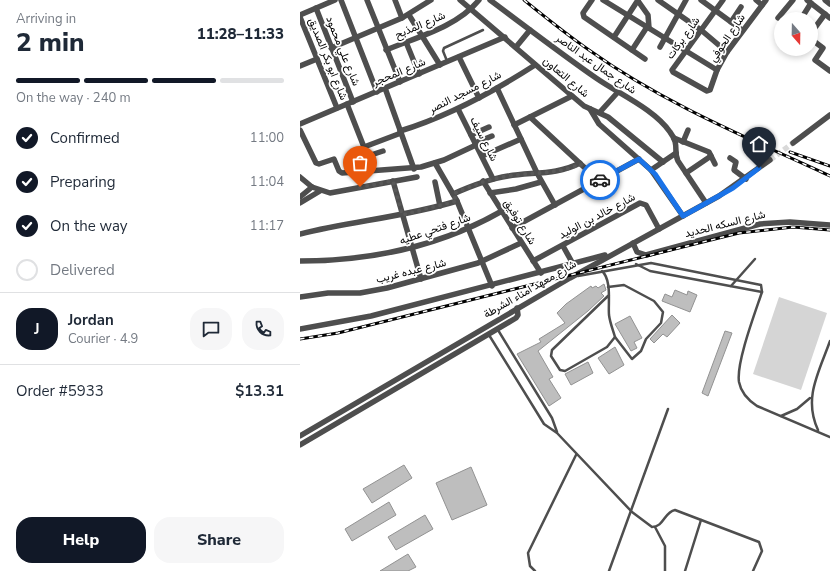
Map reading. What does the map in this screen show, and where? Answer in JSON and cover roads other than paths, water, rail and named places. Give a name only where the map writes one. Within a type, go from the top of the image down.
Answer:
[{"type":"street","points":[[300,17],[333,0]]},
{"type":"street","points":[[341,0],[377,92]]},
{"type":"street","points":[[367,0],[400,82]]},
{"type":"street","points":[[395,0],[402,18]]},
{"type":"street","points":[[331,48],[378,30],[409,15],[431,0]]},
{"type":"street","name":"شارع التعاون","points":[[460,0],[516,46],[535,65],[572,96],[590,109],[600,112],[624,129],[663,162]]},
{"type":"street","name":"شارع المذبح","points":[[386,50],[450,23],[472,9],[479,0]]},
{"type":"street","name":"شارع جمال عبد الناصر","points":[[490,0],[530,30],[654,116],[665,126],[674,138]]},
{"type":"street","points":[[592,0],[583,16],[645,58]]},
{"type":"street","points":[[603,0],[718,70]]},
{"type":"street","points":[[658,0],[701,30],[727,52]]},
{"type":"street","points":[[660,46],[686,0]]},
{"type":"street","points":[[701,0],[742,30]]},
{"type":"street","name":"شارع بركات","points":[[710,90],[707,91],[673,72],[673,68],[723,0]]},
{"type":"street","points":[[756,0],[764,2]]},
{"type":"street","points":[[783,12],[793,0]]},
{"type":"street","points":[[825,0],[830,4]]},
{"type":"street","points":[[614,37],[638,1],[648,14],[648,27],[632,50]]},
{"type":"street","name":"شارع الحوفي","points":[[710,90],[727,52],[764,2]]},
{"type":"street","points":[[804,12],[809,2],[828,16],[818,26]]},
{"type":"street","points":[[730,22],[741,7]]},
{"type":"street","name":"شارع علي محمود","points":[[316,8],[353,102]]},
{"type":"street","points":[[409,15],[423,35],[440,65]]},
{"type":"street","name":"شارع ابو بكر الصديق","points":[[300,17],[337,108]]},
{"type":"street","points":[[516,46],[530,30]]},
{"type":"street","name":"شارع المحجر","points":[[300,124],[505,37]]},
{"type":"street","points":[[406,42],[419,74]]},
{"type":"street","points":[[818,44],[823,48],[818,56]]},
{"type":"street","points":[[818,56],[815,60],[829,68]]},
{"type":"street","points":[[459,57],[479,98]]},
{"type":"street","points":[[300,66],[317,59]]},
{"type":"street","name":"شارع مسجد النصر","points":[[364,147],[458,109],[535,65]]},
{"type":"street","points":[[385,88],[414,169]]},
{"type":"street","points":[[497,88],[536,173],[555,205]]},
{"type":"street","points":[[600,112],[618,92]]},
{"type":"street","points":[[514,125],[572,96]]},
{"type":"street","points":[[347,104],[373,170]]},
{"type":"street","name":"شارع سيف","points":[[458,109],[493,179]]},
{"type":"street","points":[[590,109],[599,124],[651,170],[683,216]]},
{"type":"street","points":[[794,143],[830,115]]},
{"type":"street","points":[[530,117],[598,181]]},
{"type":"street","points":[[471,135],[489,127]]},
{"type":"street","points":[[300,130],[317,164],[333,159],[341,172],[414,169],[435,164],[492,136]]},
{"type":"street","points":[[683,142],[688,130]]},
{"type":"street","points":[[674,138],[709,152],[715,164]]},
{"type":"street","points":[[674,138],[677,146],[676,158],[706,203]]},
{"type":"street","points":[[482,156],[521,139]]},
{"type":"street","points":[[368,156],[383,151]]},
{"type":"street","points":[[651,170],[676,153]]},
{"type":"street","points":[[686,173],[711,156]]},
{"type":"street","points":[[730,158],[736,163],[734,170],[746,179]]},
{"type":"street","points":[[512,228],[639,159]]},
{"type":"street","name":"شارع معهد امناء الشرطة","points":[[300,436],[517,308],[615,252],[706,203],[746,179],[770,160]]},
{"type":"street","points":[[435,164],[457,201],[492,286]]},
{"type":"street","points":[[453,194],[483,181],[565,170],[580,164]]},
{"type":"street","points":[[300,177],[312,187],[320,191],[330,193],[417,177]]},
{"type":"street","points":[[393,181],[421,279]]},
{"type":"street","name":"شارع توفيق","points":[[483,181],[541,273]]},
{"type":"street","points":[[435,182],[440,206]]},
{"type":"street","points":[[490,193],[516,189],[541,182]]},
{"type":"street","points":[[300,197],[312,187]]},
{"type":"street","points":[[300,203],[320,191]]},
{"type":"street","points":[[300,234],[332,226],[402,215],[457,201]]},
{"type":"street","name":"شارع خالد بن الوليد","points":[[533,261],[642,202],[646,205],[659,229]]},
{"type":"street","name":"شارع فتحي عطيه","points":[[300,260],[362,258],[412,249],[468,228],[502,212]]},
{"type":"street","name":"شارع السكه الحديد","points":[[633,243],[637,252],[646,255],[760,224],[790,222],[830,225]]},
{"type":"street","name":"شارع عبده غريب","points":[[300,297],[322,294],[374,291],[483,262],[521,243]]},
{"type":"street","points":[[563,246],[573,264]]},
{"type":"street","points":[[300,329],[370,316],[492,286],[615,252]]},
{"type":"street","points":[[300,445],[518,316],[517,308]]},
{"type":"street","points":[[386,386],[390,392]]},
{"type":"lane","points":[[447,62],[443,51],[444,48],[483,30]]},
{"type":"lane","points":[[731,286],[755,259]]},
{"type":"lane","points":[[570,278],[636,264],[651,263],[761,285],[762,292],[739,368],[739,381],[743,393],[752,402],[780,416],[818,430],[830,437]]},
{"type":"lane","points":[[636,264],[650,271],[762,292]]},
{"type":"lane","points":[[601,271],[605,274],[608,287],[610,316],[615,337],[632,359],[641,351],[646,339],[661,323],[663,312],[654,301],[624,285],[608,287]]},
{"type":"lane","points":[[609,295],[554,347],[551,356],[560,370],[565,371],[607,347],[615,337]]},
{"type":"lane","points":[[497,329],[552,418],[557,433]]},
{"type":"lane","points":[[488,334],[544,424],[557,433],[576,455],[632,512],[648,526],[655,527]]},
{"type":"lane","points":[[818,430],[812,415],[810,398],[830,341]]},
{"type":"lane","points":[[780,416],[797,410],[810,398]]},
{"type":"lane","points":[[609,571],[632,512],[668,409]]},
{"type":"lane","points":[[535,571],[530,566],[528,553],[576,455]]},
{"type":"lane","points":[[655,527],[672,511],[701,520],[759,542],[762,551],[752,571]]},
{"type":"lane","points":[[684,571],[701,520]]},
{"type":"lane","points":[[655,527],[665,546],[666,571]]},
{"type":"tunnel","points":[[770,160],[793,143]]},
{"type":"railway","points":[[524,0],[580,44],[646,87],[706,119],[830,176]]},
{"type":"railway","points":[[790,152],[830,166]]},
{"type":"railway","points":[[300,339],[338,333],[739,233],[793,227],[830,230]]}]
